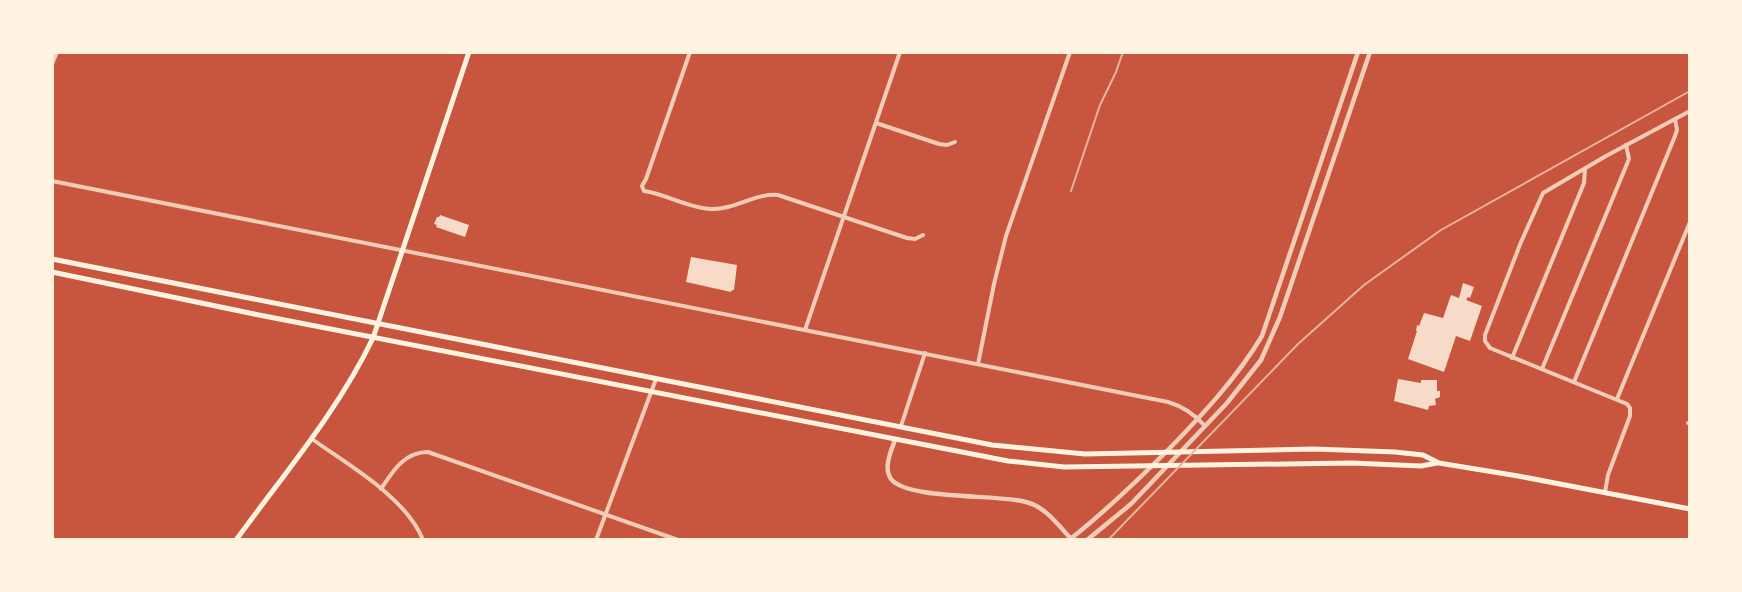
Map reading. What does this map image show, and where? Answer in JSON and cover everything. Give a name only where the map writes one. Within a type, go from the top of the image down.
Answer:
[{"type":"main road","points":[[236,540],[357,371],[373,338],[470,52]]},
{"type":"main road","points":[[52,259],[901,426],[992,446],[1067,453],[1314,449],[1395,452],[1423,455],[1439,463],[1689,509]]},
{"type":"main road","points":[[52,272],[373,338],[1008,461],[1064,466],[1352,463],[1421,466],[1439,463]]},
{"type":"street","points":[[52,64],[57,52]]},
{"type":"street","points":[[690,52],[642,188],[644,191],[710,209],[727,207],[758,196],[778,195],[906,238],[915,239],[923,235]]},
{"type":"street","points":[[805,330],[900,52]]},
{"type":"street","points":[[978,364],[1006,236],[1070,52]]},
{"type":"street","points":[[895,440],[889,456],[888,470],[890,478],[896,483],[920,492],[1024,501],[1045,511],[1070,539],[1125,494],[1237,374],[1262,336],[1358,52]]},
{"type":"street","points":[[1087,540],[1131,504],[1227,403],[1261,360],[1272,338],[1370,52]]},
{"type":"street","points":[[1605,492],[1608,475],[1630,411],[1627,404],[1490,348],[1485,341],[1485,335],[1542,195],[1551,187],[1689,111]]},
{"type":"street","points":[[1574,382],[1675,136],[1677,130],[1675,119]]},
{"type":"street","points":[[876,123],[939,144],[947,145],[955,142]]},
{"type":"street","points":[[1542,369],[1629,159],[1626,146]]},
{"type":"street","points":[[1512,358],[1584,183],[1585,168]]},
{"type":"street","points":[[52,181],[1168,402],[1198,418],[1205,426]]},
{"type":"street","points":[[1617,399],[1689,222]]},
{"type":"street","points":[[901,426],[925,354]]},
{"type":"street","points":[[596,540],[656,379]]},
{"type":"street","points":[[311,438],[381,489],[411,517],[423,540]]},
{"type":"street","points":[[381,489],[404,459],[418,453],[428,452],[678,540]]},
{"type":"building","points":[[440,215],[469,225],[465,237],[436,227],[437,225],[434,224]]},
{"type":"building","points":[[691,257],[737,265],[734,290],[731,292],[686,282]]},
{"type":"building","points":[[1463,283],[1474,287],[1470,298],[1466,300],[1482,306],[1470,341],[1456,336],[1444,372],[1408,359],[1417,325],[1419,326],[1424,313],[1443,318],[1451,295],[1459,298]]},
{"type":"building","points":[[1398,379],[1421,383],[1421,380],[1437,380],[1437,391],[1440,391],[1440,397],[1435,399],[1436,405],[1429,406],[1428,410],[1394,401]]},
{"type":"railway","points":[[1071,191],[1100,105],[1123,52]]},
{"type":"railway","points":[[1108,540],[1298,344],[1364,285],[1441,230],[1690,91]]}]
